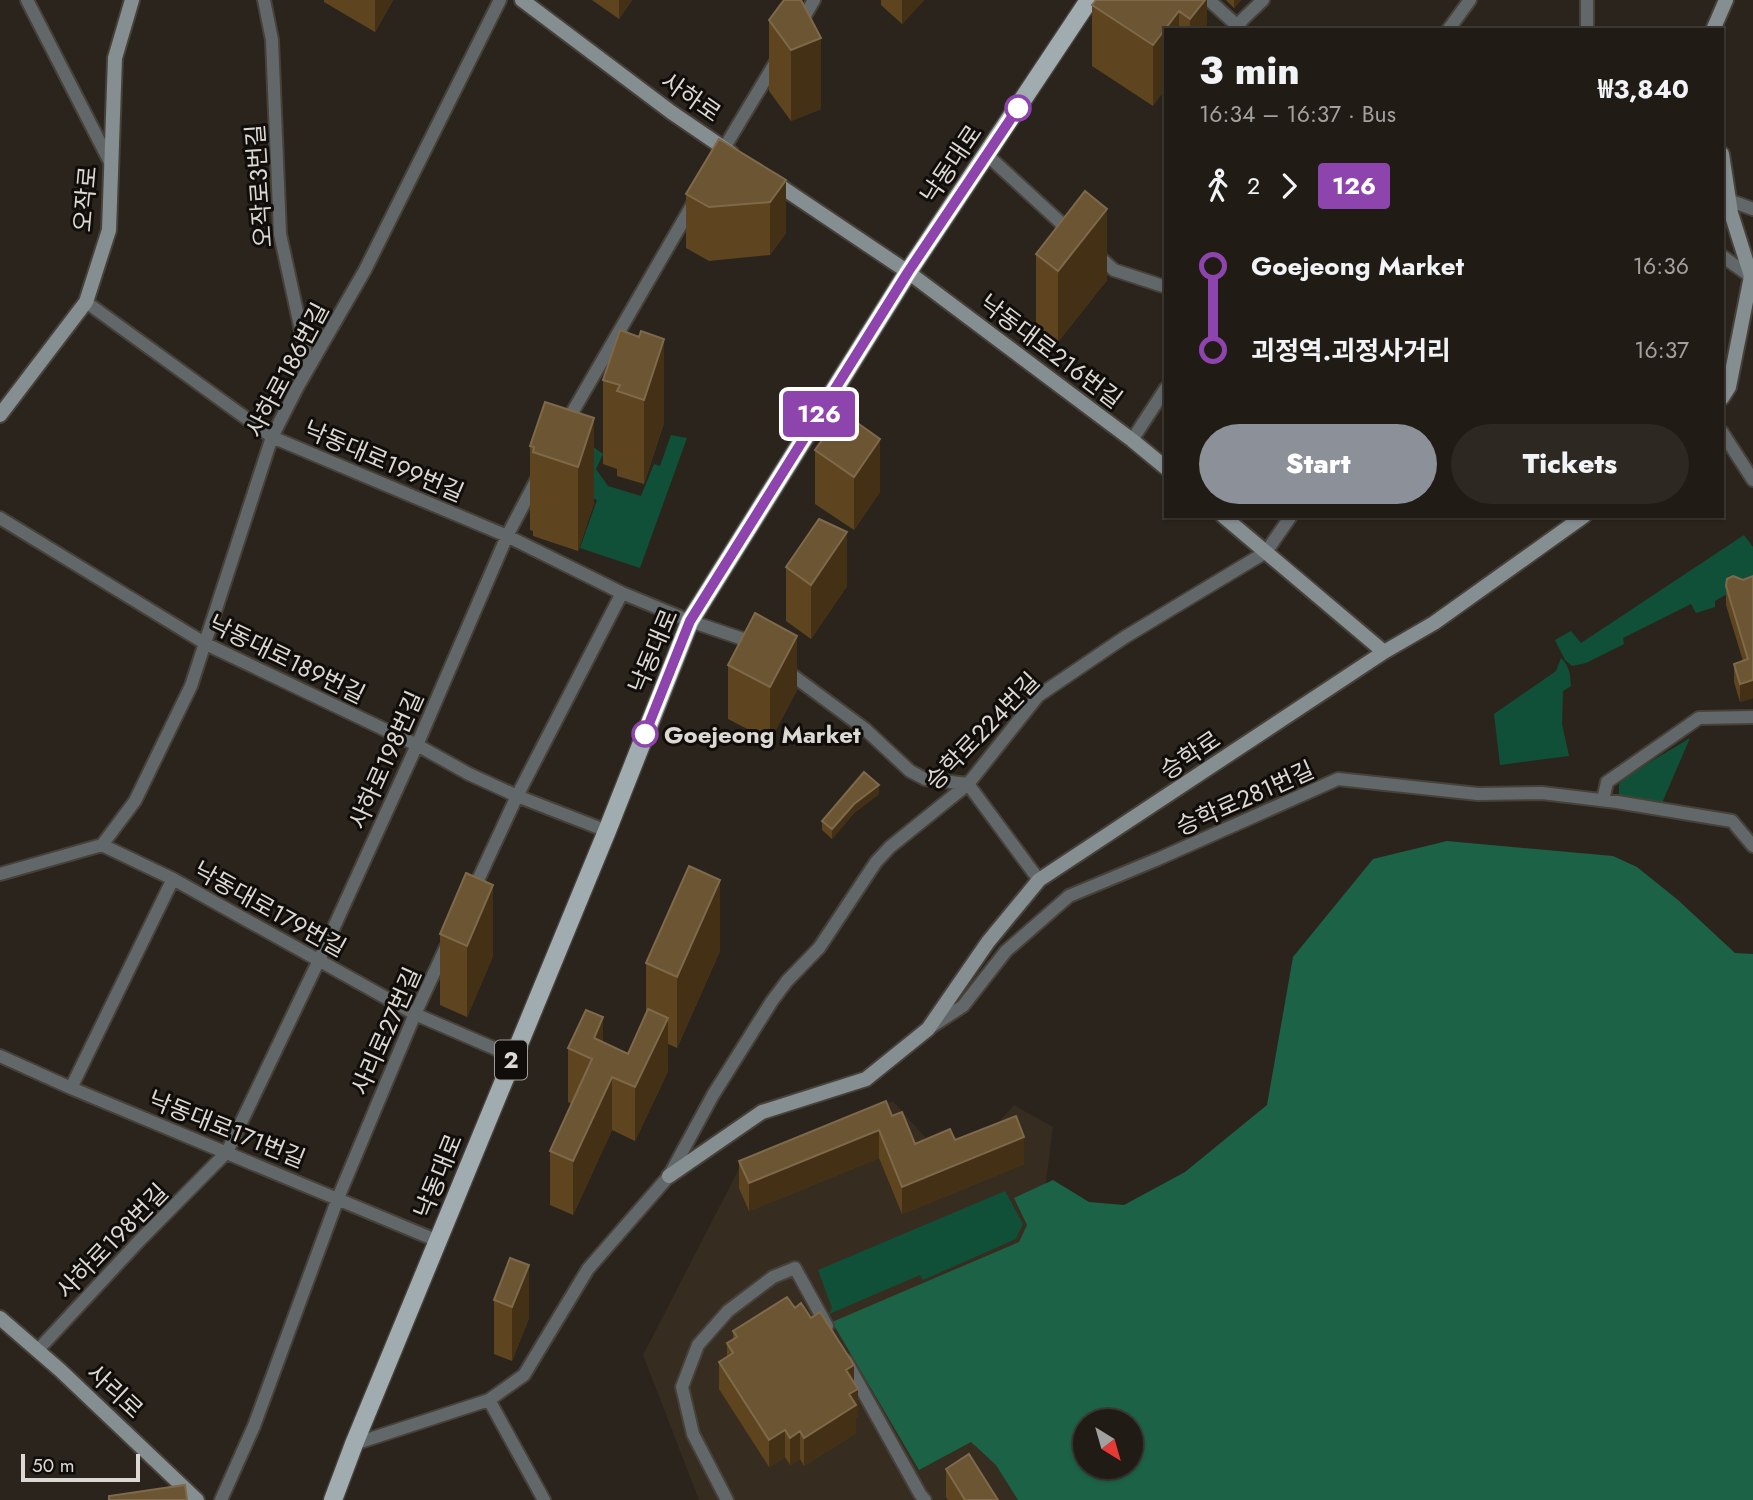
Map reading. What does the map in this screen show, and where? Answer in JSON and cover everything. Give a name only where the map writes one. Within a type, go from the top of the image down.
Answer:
[{"type":"main road","name":"낙동대로","points":[[333,1500],[512,1056],[607,831],[690,621],[908,272],[1089,0]]},
{"type":"street","points":[[27,0],[111,164]]},
{"type":"street","name":"오작로","points":[[0,415],[86,302],[109,230],[115,58],[132,0]]},
{"type":"street","name":"오작로3번길","points":[[264,0],[272,40],[280,234],[309,367]]},
{"type":"street","name":"사하로186번길","points":[[102,845],[135,801],[186,698],[272,438],[365,270],[500,0]]},
{"type":"street","name":"사하로","points":[[522,0],[661,105],[908,272]]},
{"type":"street","points":[[711,172],[814,0]]},
{"type":"street","points":[[1209,0],[1240,27],[1263,0]]},
{"type":"street","points":[[1449,28],[1470,0]]},
{"type":"street","points":[[1587,0],[1587,28]]},
{"type":"street","points":[[1714,28],[1726,0]]},
{"type":"street","points":[[987,155],[1114,270],[1164,285]]},
{"type":"street","points":[[1724,173],[1728,211],[1752,277],[1729,387],[1724,395]]},
{"type":"street","points":[[562,431],[698,195]]},
{"type":"street","points":[[1728,211],[1753,209]]},
{"type":"street","points":[[1724,257],[1752,277]]},
{"type":"street","name":"낙동대로216번길","points":[[908,272],[1164,466]]},
{"type":"street","name":"낙동대로199번길","points":[[86,302],[272,438],[508,536],[622,593],[743,639],[865,729],[911,771],[925,779],[968,784]]},
{"type":"street","points":[[1132,440],[1164,391]]},
{"type":"street","points":[[1724,435],[1753,480]]},
{"type":"street","name":"사하로198번길","points":[[37,1351],[139,1241],[227,1152],[319,960],[508,536],[544,466]]},
{"type":"street","name":"낙동대로189번길","points":[[0,518],[206,644],[417,745],[469,774],[607,831]]},
{"type":"street","points":[[1225,518],[1384,652]]},
{"type":"street","name":"승학로224번길","points":[[354,1444],[489,1400],[524,1375],[588,1269],[669,1176],[712,1095],[772,1001],[819,948],[876,862],[890,847],[968,784],[1038,696],[1125,637],[1266,552],[1291,518]]},
{"type":"street","name":"승학로","points":[[669,1176],[762,1112],[866,1079],[928,1029],[988,942],[1040,880],[1384,652],[1434,623],[1581,518]]},
{"type":"street","points":[[466,905],[517,796],[622,593]]},
{"type":"street","points":[[1603,800],[1607,782],[1699,718],[1753,717]]},
{"type":"street","name":"승학로281번길","points":[[928,1029],[963,1006],[1006,951],[1069,896],[1338,779],[1478,794],[1542,793],[1603,800],[1732,821],[1753,846]]},
{"type":"street","points":[[968,784],[1040,880]]},
{"type":"street","points":[[0,874],[102,845]]},
{"type":"street","name":"낙동대로179번길","points":[[102,845],[173,879],[415,1014],[512,1056]]},
{"type":"street","points":[[71,1088],[173,879]]},
{"type":"street","name":"사리로27번길","points":[[221,1500],[254,1426],[338,1198],[415,1014],[455,929]]},
{"type":"street","name":"낙동대로171번길","points":[[0,1056],[438,1241]]},
{"type":"street","points":[[727,1500],[692,1434],[682,1387],[698,1345],[728,1311],[774,1277],[795,1268],[925,1500]]},
{"type":"street","name":"사리로","points":[[0,1318],[197,1500]]},
{"type":"street","points":[[489,1400],[544,1500]]},
{"type":"shaded area","points":[[893,1101],[940,1154],[995,1126],[1014,1105],[1053,1127],[1035,1268],[1053,1500],[699,1500],[643,1355],[742,1163]]},
{"type":"green space","points":[[671,435],[687,438],[640,568],[580,548],[597,500],[584,494],[592,446],[603,454],[596,469],[608,486],[641,496],[654,464],[660,466]]},
{"type":"green space","points":[[1744,535],[1753,547],[1753,583],[1751,580],[1715,601],[1715,607],[1696,613],[1691,604],[1623,638],[1624,644],[1586,663],[1572,666],[1565,660],[1555,640],[1571,631],[1581,643]]},
{"type":"green space","points":[[1561,658],[1568,668],[1571,682],[1571,686],[1563,691],[1562,724],[1569,756],[1500,765],[1494,714],[1556,671]]},
{"type":"green space","points":[[1690,738],[1662,803],[1630,801],[1619,797],[1619,784],[1627,776]]},
{"type":"green space","points":[[1447,841],[1613,856],[1637,867],[1678,900],[1735,953],[1753,954],[1753,1500],[1018,1500],[996,1465],[971,1442],[919,1470],[832,1322],[1019,1242],[1027,1225],[1014,1198],[1053,1180],[1089,1202],[1124,1205],[1185,1172],[1267,1105],[1293,957],[1373,859]]},
{"type":"green space","points":[[1005,1191],[1023,1224],[1016,1239],[923,1280],[920,1275],[829,1314],[832,1308],[818,1270]]},
{"type":"building","points":[[784,0],[801,0],[821,38],[791,50],[769,20]]},
{"type":"building","points":[[1096,0],[1205,0],[1190,19],[1179,11],[1153,45],[1092,5]]},
{"type":"building","points":[[719,139],[786,180],[770,202],[709,207],[686,194]]},
{"type":"building","points":[[1085,191],[1107,209],[1058,271],[1036,254]]},
{"type":"building","points":[[620,330],[639,337],[641,331],[664,339],[644,400],[617,391],[620,385],[603,380]]},
{"type":"building","points":[[545,402],[594,418],[578,467],[533,452],[534,447],[530,446]]},
{"type":"building","points":[[842,412],[880,439],[854,477],[815,450]]},
{"type":"building","points":[[819,519],[847,532],[811,585],[786,567]]},
{"type":"building","points":[[1733,576],[1743,580],[1753,576],[1753,680],[1740,684],[1734,664],[1748,659],[1726,586],[1727,579]]},
{"type":"building","points":[[755,613],[797,636],[770,687],[728,665]]},
{"type":"building","points":[[864,772],[879,785],[854,804],[832,829],[822,821]]},
{"type":"building","points":[[689,866],[720,880],[677,977],[646,963]]},
{"type":"building","points":[[466,873],[493,885],[467,946],[440,934]]},
{"type":"building","points":[[648,1009],[668,1018],[635,1087],[612,1077],[573,1161],[550,1151],[592,1059],[568,1048],[586,1010],[603,1017],[594,1038],[628,1054]]},
{"type":"building","points":[[886,1101],[892,1116],[902,1112],[915,1144],[950,1129],[955,1140],[1016,1116],[1024,1137],[902,1187],[879,1130],[749,1183],[739,1161]]},
{"type":"building","points":[[510,1258],[529,1265],[512,1307],[494,1300]]},
{"type":"building","points":[[787,1297],[795,1308],[801,1303],[811,1318],[820,1312],[854,1365],[846,1370],[858,1389],[849,1394],[856,1405],[804,1438],[800,1431],[790,1438],[785,1430],[769,1440],[719,1362],[733,1353],[727,1343],[737,1337],[733,1331]]},
{"type":"building","points":[[969,1454],[998,1500],[965,1500],[946,1469]]},
{"type":"building","points":[[185,1485],[187,1500],[109,1500],[109,1496]]},
{"type":"bus line","name":"126","points":[[645,734],[690,621],[908,272],[1018,108]]},
{"type":"place","name":"Goejeong Market","points":[[645,734]]}]
